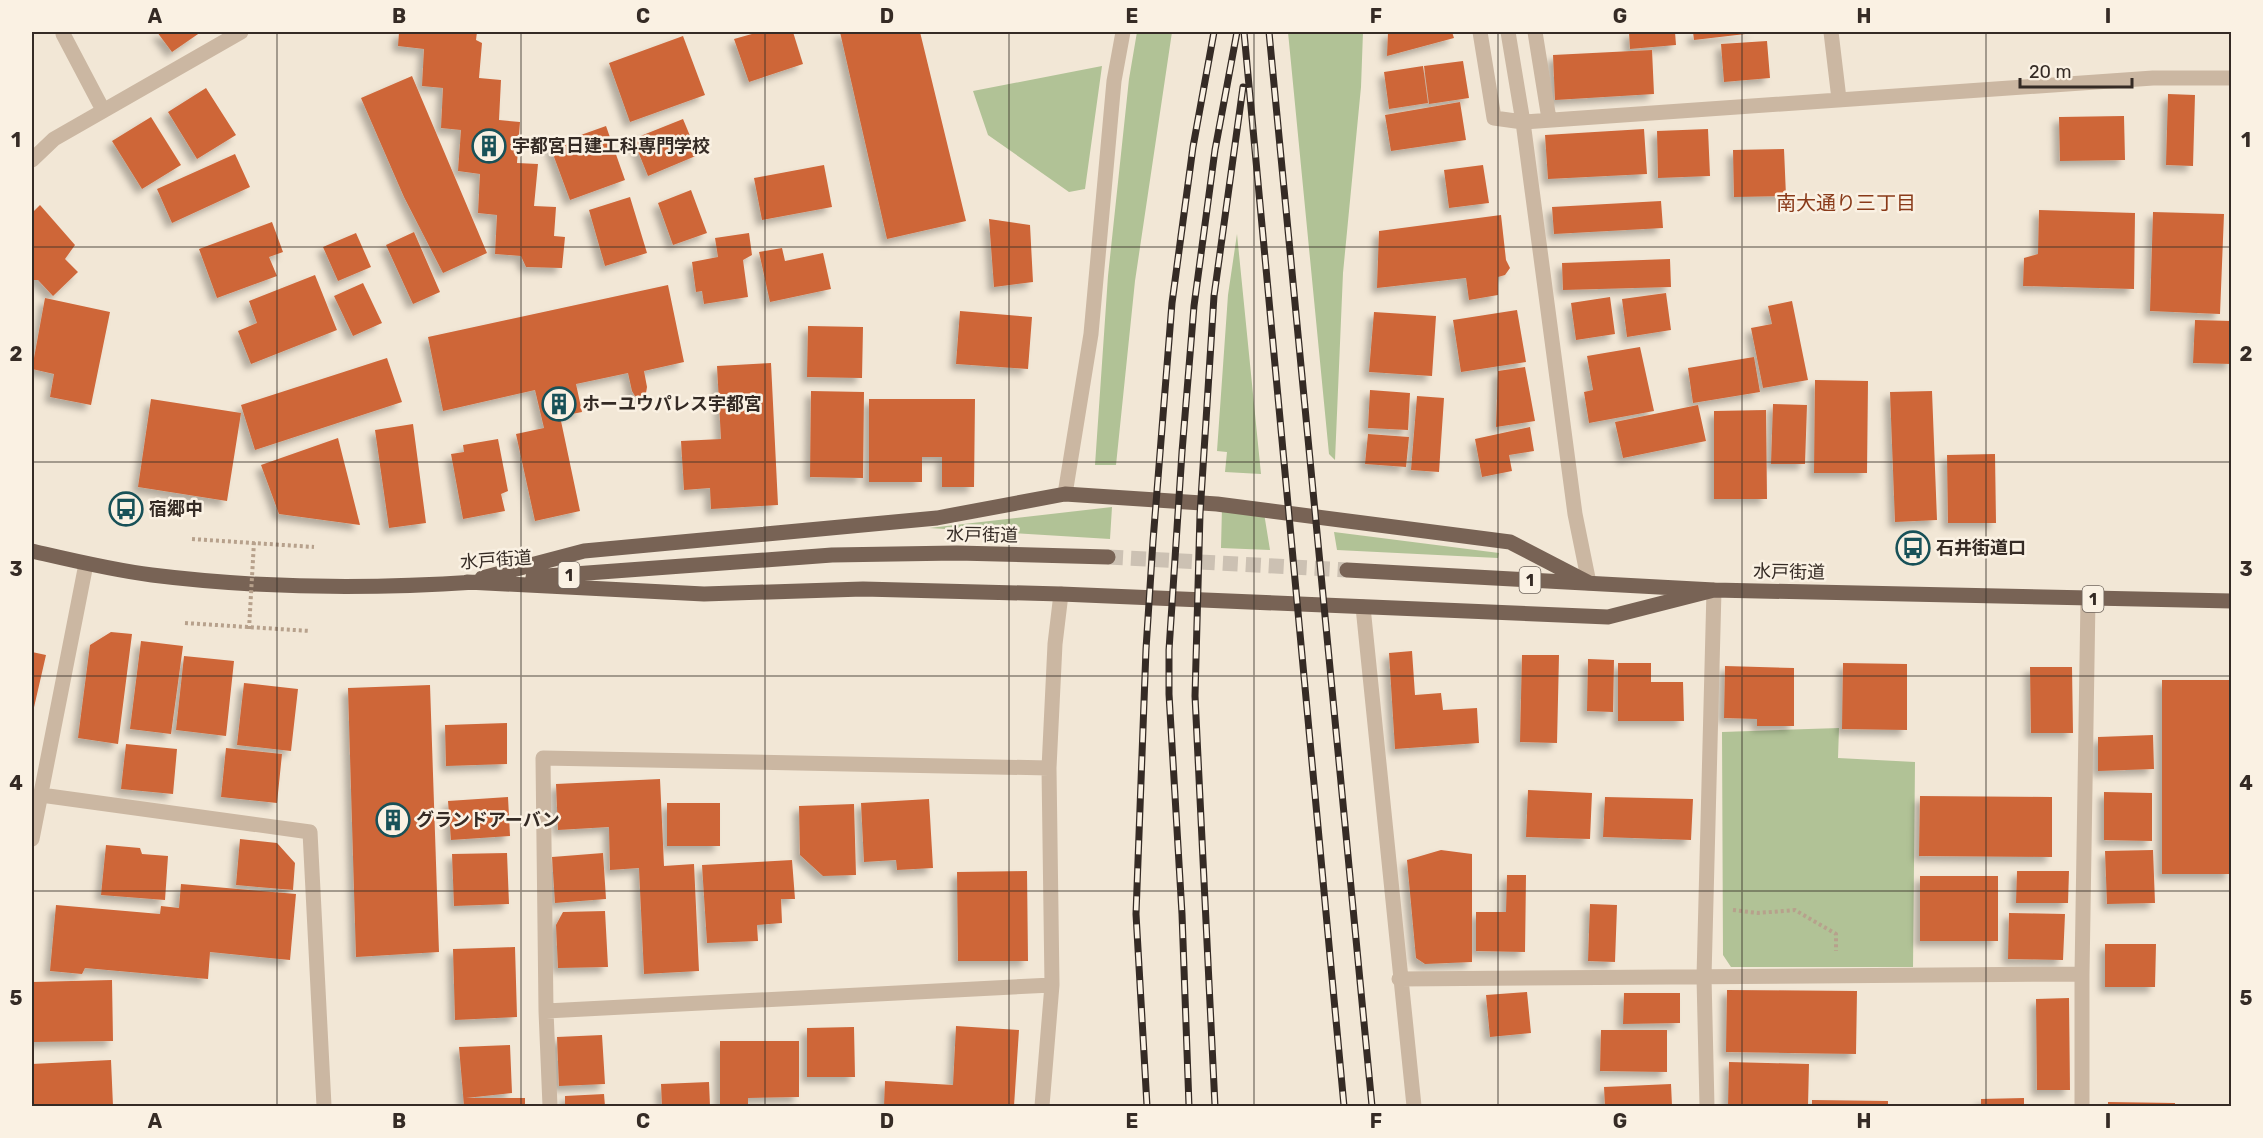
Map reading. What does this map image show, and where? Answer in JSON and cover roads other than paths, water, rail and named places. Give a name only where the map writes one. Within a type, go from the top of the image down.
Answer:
[{"type":"main road","points":[[467,582],[584,550],[937,518],[1065,494],[1217,504],[1510,542],[1589,583]]},
{"type":"main road","name":"水戸街道","points":[[32,551],[86,564],[162,576],[303,585],[467,582],[832,555],[957,553],[1108,557]]},
{"type":"main road","name":"水戸街道","points":[[1347,570],[1714,590],[2232,601]]},
{"type":"main road","points":[[467,582],[704,594],[863,589],[1062,594],[1608,616],[1714,590]]},
{"type":"street","points":[[63,32],[103,110]]},
{"type":"street","points":[[32,160],[54,139],[241,32]]},
{"type":"street","points":[[1065,494],[1090,334],[1114,81],[1123,32]]},
{"type":"street","points":[[1480,32],[1494,118],[1523,122],[2153,78],[2232,78]]},
{"type":"street","points":[[1508,32],[1523,122],[1575,514],[1589,583]]},
{"type":"street","points":[[1535,32],[1549,119]]},
{"type":"street","points":[[1831,32],[1839,99]]},
{"type":"street","points":[[32,839],[86,564]]},
{"type":"street","points":[[1707,1107],[1704,977],[1714,590]]},
{"type":"street","points":[[1042,1107],[1052,985],[1049,768],[1055,644],[1062,594]]},
{"type":"street","points":[[2082,1107],[2088,599]]},
{"type":"street","points":[[1362,607],[1414,1107]]},
{"type":"street","points":[[550,1107],[546,1011],[543,758],[1049,768]]},
{"type":"street","points":[[41,795],[310,832],[324,1107]]},
{"type":"street","points":[[1399,979],[2082,974]]},
{"type":"street","points":[[546,1011],[1052,985]]},
{"type":"tunnel","points":[[1108,557],[1347,570]]},
{"type":"railway","points":[[1147,1106],[1136,914],[1146,649],[1172,303],[1193,147],[1214,32]]},
{"type":"railway","points":[[1189,1106],[1182,914],[1169,694],[1169,650],[1194,306],[1215,150],[1237,32]]},
{"type":"railway","points":[[1244,32],[1344,1106]]},
{"type":"railway","points":[[1269,32],[1372,1106]]},
{"type":"railway","points":[[1215,1106],[1195,696],[1200,514],[1214,296],[1243,87]]},
{"type":"place","name":"宇都宮日建工科専門学校","points":[[489,146]]},
{"type":"place","name":"ホーユウパレス宇都宮","points":[[559,404]]},
{"type":"place","name":"宿郷中","points":[[126,509]]},
{"type":"place","name":"石井街道口","points":[[1913,548]]},
{"type":"place","name":"グランドアーバン","points":[[393,820]]},
{"type":"district","name":"南大通り三丁目","points":[[1846,203]]}]
